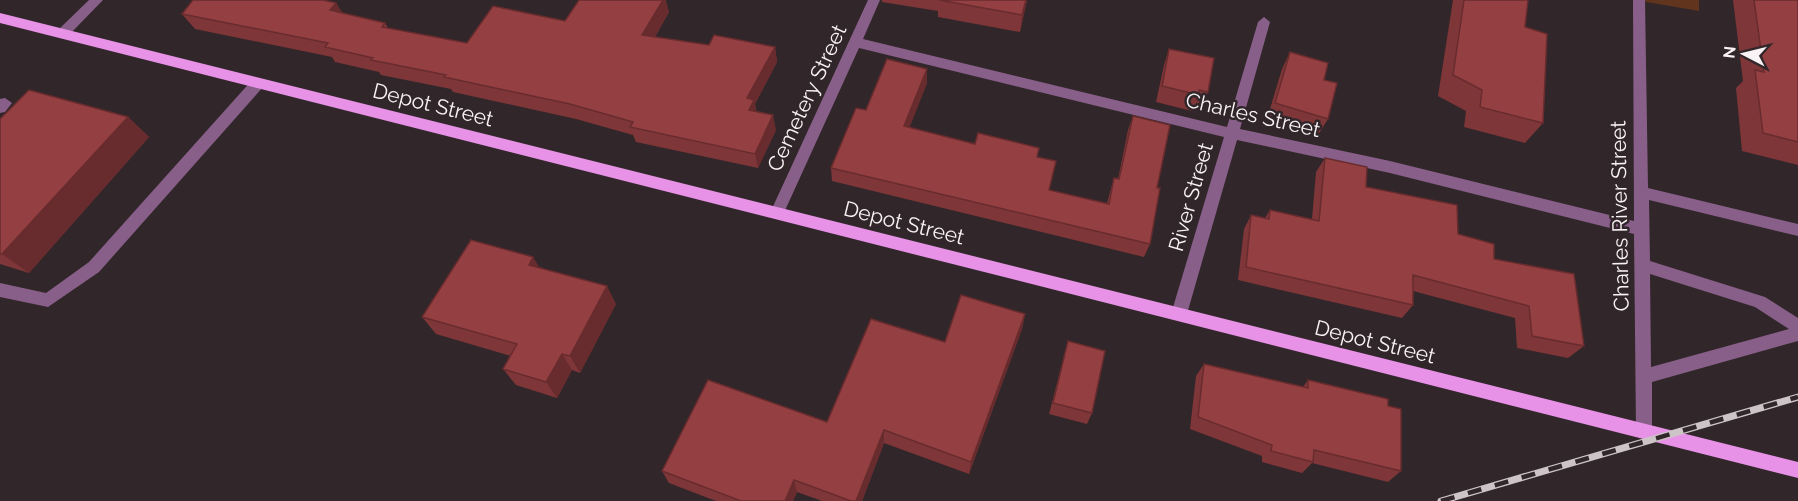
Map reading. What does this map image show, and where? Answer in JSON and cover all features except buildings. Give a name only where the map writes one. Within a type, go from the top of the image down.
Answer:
[{"type":"main road","name":"Depot Street","points":[[0,18],[1798,470]]},
{"type":"street","points":[[63,33],[97,0]]},
{"type":"street","name":"Cemetery Street","points":[[777,213],[874,0]]},
{"type":"street","name":"Charles River Street","points":[[1639,0],[1644,431]]},
{"type":"street","name":"River Street","points":[[1179,314],[1264,22]]},
{"type":"street","name":"Charles Street","points":[[855,42],[1231,133],[1390,167],[1641,229]]},
{"type":"street","points":[[0,290],[48,300],[94,267],[258,83]]},
{"type":"street","points":[[1641,192],[1798,230]]},
{"type":"street","points":[[1642,265],[1760,302],[1798,327]]},
{"type":"street","points":[[1643,377],[1798,334]]},
{"type":"shaded area","points":[[1635,0],[1699,0],[1699,11]]},
{"type":"railway","points":[[1441,501],[1798,397]]}]
